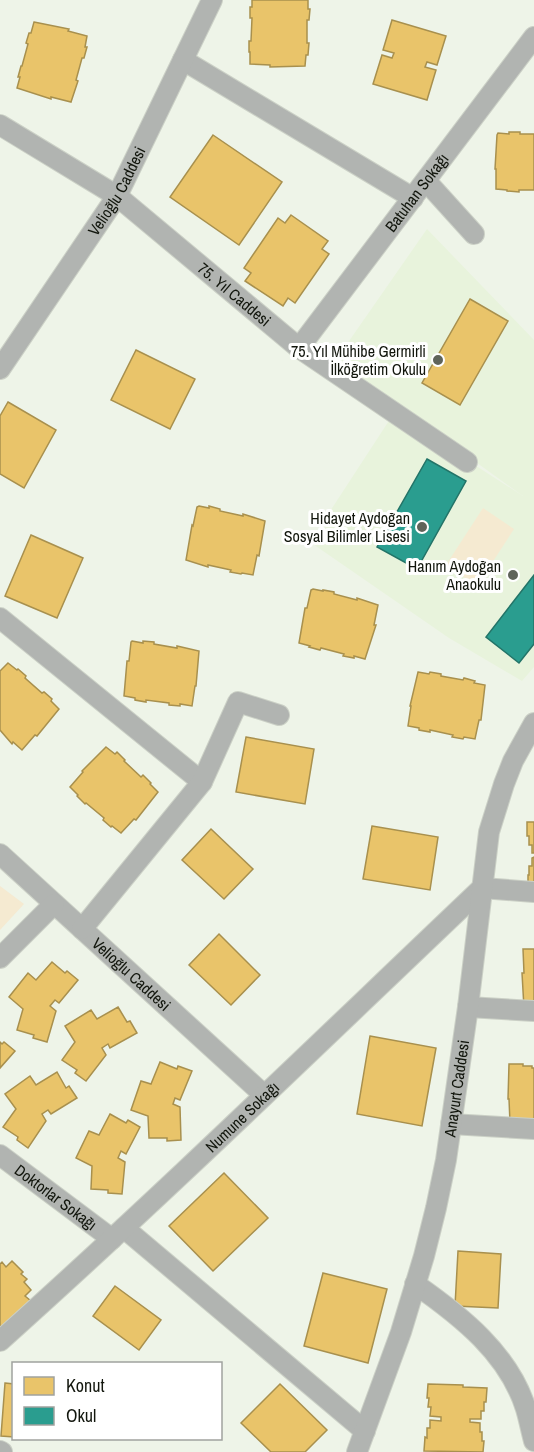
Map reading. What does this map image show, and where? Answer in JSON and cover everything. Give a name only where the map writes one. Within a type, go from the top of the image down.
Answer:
[{"type":"street","name":"Velioğlu Caddesi","points":[[0,369],[117,196],[212,0]]},
{"type":"street","name":"Batuhan Sokağı","points":[[299,348],[534,37]]},
{"type":"street","points":[[183,60],[413,198]]},
{"type":"street","name":"75. Yıl Caddesi","points":[[0,125],[117,196],[299,348],[467,462]]},
{"type":"street","points":[[426,181],[474,234]]},
{"type":"street","points":[[0,618],[202,782]]},
{"type":"street","points":[[82,930],[202,782],[238,702],[279,715]]},
{"type":"street","name":"Anayurt Caddesi","points":[[357,1452],[400,1332],[424,1256],[446,1160],[468,1007],[489,832],[495,808],[513,761],[534,723]]},
{"type":"street","name":"Velioğlu Caddesi","points":[[0,854],[264,1095]]},
{"type":"street","points":[[482,888],[534,892]]},
{"type":"street","name":"Numune Sokağı","points":[[0,1341],[118,1234],[482,888]]},
{"type":"street","points":[[0,958],[54,904]]},
{"type":"street","points":[[468,1007],[534,1011]]},
{"type":"street","points":[[451,1124],[534,1129]]},
{"type":"street","name":"Doktorlar Sokağı","points":[[3,1164],[118,1234],[365,1431]]},
{"type":"street","points":[[415,1284],[463,1320],[500,1359],[519,1392],[534,1441]]},
{"type":"shaded area","points":[[427,229],[534,340],[534,667],[522,681],[449,638],[310,542],[394,413],[523,496],[344,367],[340,354]]},
{"type":"shaded area","points":[[483,508],[514,529],[477,586],[446,565]]},
{"type":"shaded area","points":[[0,886],[24,904],[0,930]]},
{"type":"building: Konut","points":[[252,0],[308,0],[308,9],[310,9],[309,20],[307,20],[307,43],[309,43],[305,66],[270,67],[270,65],[250,64]]},
{"type":"building: Konut","points":[[392,20],[446,36],[437,65],[427,62],[425,67],[436,70],[427,100],[373,84],[382,55],[392,58],[394,53],[383,50]]},
{"type":"building: Konut","points":[[34,22],[69,29],[68,31],[87,36],[85,47],[87,47],[71,102],[51,97],[51,99],[17,88],[28,44],[26,43]]},
{"type":"building: Konut","points":[[509,132],[534,134],[534,190],[519,190],[519,192],[496,189],[497,135],[498,133],[509,134]]},
{"type":"building: Konut","points":[[213,135],[282,182],[239,245],[170,197]]},
{"type":"building: Konut","points":[[291,215],[328,241],[322,249],[329,254],[295,303],[288,298],[283,306],[245,281],[251,273],[244,268],[278,218],[285,223]]},
{"type":"building: Konut","points":[[470,299],[508,321],[460,405],[422,383]]},
{"type":"building: Konut","points":[[136,350],[195,379],[170,429],[111,400]]},
{"type":"building: Konut","points":[[8,402],[56,430],[24,488],[0,474],[0,416]]},
{"type":"building: Konut","points":[[199,506],[209,508],[209,506],[220,509],[220,511],[243,516],[243,514],[265,521],[253,575],[230,572],[231,570],[208,565],[208,567],[186,560],[192,525]]},
{"type":"building: Konut","points":[[31,535],[83,558],[57,618],[5,596]]},
{"type":"building: Konut","points":[[313,589],[334,592],[334,594],[378,605],[374,625],[376,625],[365,659],[343,656],[344,654],[321,648],[320,650],[299,643],[305,608],[307,608]]},
{"type":"building: Konut","points":[[132,641],[154,642],[154,644],[199,651],[192,706],[169,705],[169,703],[146,700],[146,702],[124,696],[127,661],[129,661]]},
{"type":"building: Konut","points":[[8,663],[52,699],[51,701],[59,709],[22,750],[13,742],[12,744],[0,730],[0,671]]},
{"type":"building: Konut","points":[[418,672],[429,674],[430,672],[463,680],[464,678],[485,685],[481,720],[479,720],[475,739],[452,737],[453,735],[408,726]]},
{"type":"building: Konut","points":[[246,737],[314,749],[305,804],[236,792]]},
{"type":"building: Konut","points":[[106,747],[115,754],[117,752],[158,792],[136,820],[134,819],[121,833],[85,804],[70,787]]},
{"type":"building: Konut","points":[[527,822],[534,822],[534,853],[532,853],[532,845],[529,845]]},
{"type":"building: Konut","points":[[372,826],[438,837],[430,890],[363,879]]},
{"type":"building: Konut","points":[[211,829],[253,869],[224,899],[182,860]]},
{"type":"building: Konut","points":[[534,857],[534,889],[528,889],[529,866],[532,866]]},
{"type":"building: Konut","points":[[219,934],[260,975],[231,1005],[189,965]]},
{"type":"building: Konut","points":[[523,949],[534,949],[534,1008],[524,1008]]},
{"type":"building: Konut","points":[[52,962],[78,980],[59,1003],[55,1000],[50,1006],[56,1011],[47,1042],[17,1030],[23,1009],[9,997],[28,973],[36,980]]},
{"type":"building: Konut","points":[[118,1007],[137,1033],[110,1048],[108,1044],[102,1048],[106,1055],[86,1081],[75,1073],[77,1070],[62,1060],[75,1042],[65,1026],[91,1010],[97,1019]]},
{"type":"building: Konut","points":[[370,1036],[436,1048],[422,1126],[357,1114]]},
{"type":"building: Konut","points":[[0,1042],[2,1044],[4,1042],[15,1051],[0,1068]]},
{"type":"building: Konut","points":[[160,1062],[177,1069],[178,1066],[192,1071],[180,1100],[175,1098],[173,1104],[180,1107],[181,1140],[167,1141],[167,1138],[149,1138],[148,1116],[131,1110],[141,1081],[151,1084]]},
{"type":"building: Konut","points":[[509,1064],[523,1064],[523,1066],[534,1068],[533,1121],[510,1123]]},
{"type":"building: Konut","points":[[57,1072],[66,1088],[69,1086],[77,1098],[51,1114],[48,1110],[42,1114],[46,1121],[28,1148],[17,1140],[18,1137],[3,1127],[16,1109],[5,1094],[30,1076],[36,1085]]},
{"type":"building: Konut","points":[[110,1114],[126,1123],[128,1120],[140,1127],[126,1154],[121,1151],[118,1158],[125,1162],[122,1194],[91,1189],[92,1166],[76,1158],[89,1131],[99,1135]]},
{"type":"building: Konut","points":[[224,1173],[268,1218],[213,1271],[169,1226]]},
{"type":"building: Konut","points":[[458,1251],[501,1254],[498,1308],[455,1306]]},
{"type":"building: Konut","points":[[12,1261],[27,1279],[24,1282],[31,1290],[25,1296],[31,1301],[0,1331],[0,1264],[2,1262],[6,1267]]},
{"type":"building: Konut","points":[[323,1273],[387,1289],[368,1363],[304,1346]]},
{"type":"building: Konut","points":[[115,1286],[161,1320],[139,1350],[93,1316]]},
{"type":"building: Konut","points":[[5,1383],[12,1384],[12,1437],[1,1436]]},
{"type":"building: Konut","points":[[280,1384],[327,1430],[305,1452],[271,1452],[241,1423]]},
{"type":"building: Konut","points":[[428,1384],[487,1388],[481,1419],[470,1419],[470,1422],[480,1423],[482,1441],[484,1441],[483,1452],[424,1451],[430,1420],[441,1421],[441,1417],[430,1416],[431,1407],[428,1407],[429,1398],[427,1398]]},
{"type":"building: Okul","points":[[427,459],[466,481],[417,569],[377,547]]},
{"type":"building: Okul","points":[[534,575],[534,644],[519,663],[486,637]]},
{"type":"place","name":"75. Yıl Mühibe Germirli İlköğretim Okulu","points":[[438,360]]},
{"type":"place","name":"Hidayet Aydoğan Sosyal Bilimler Lisesi","points":[[422,527]]},
{"type":"place","name":"Hanım Aydoğan Anaokulu","points":[[513,575]]}]
